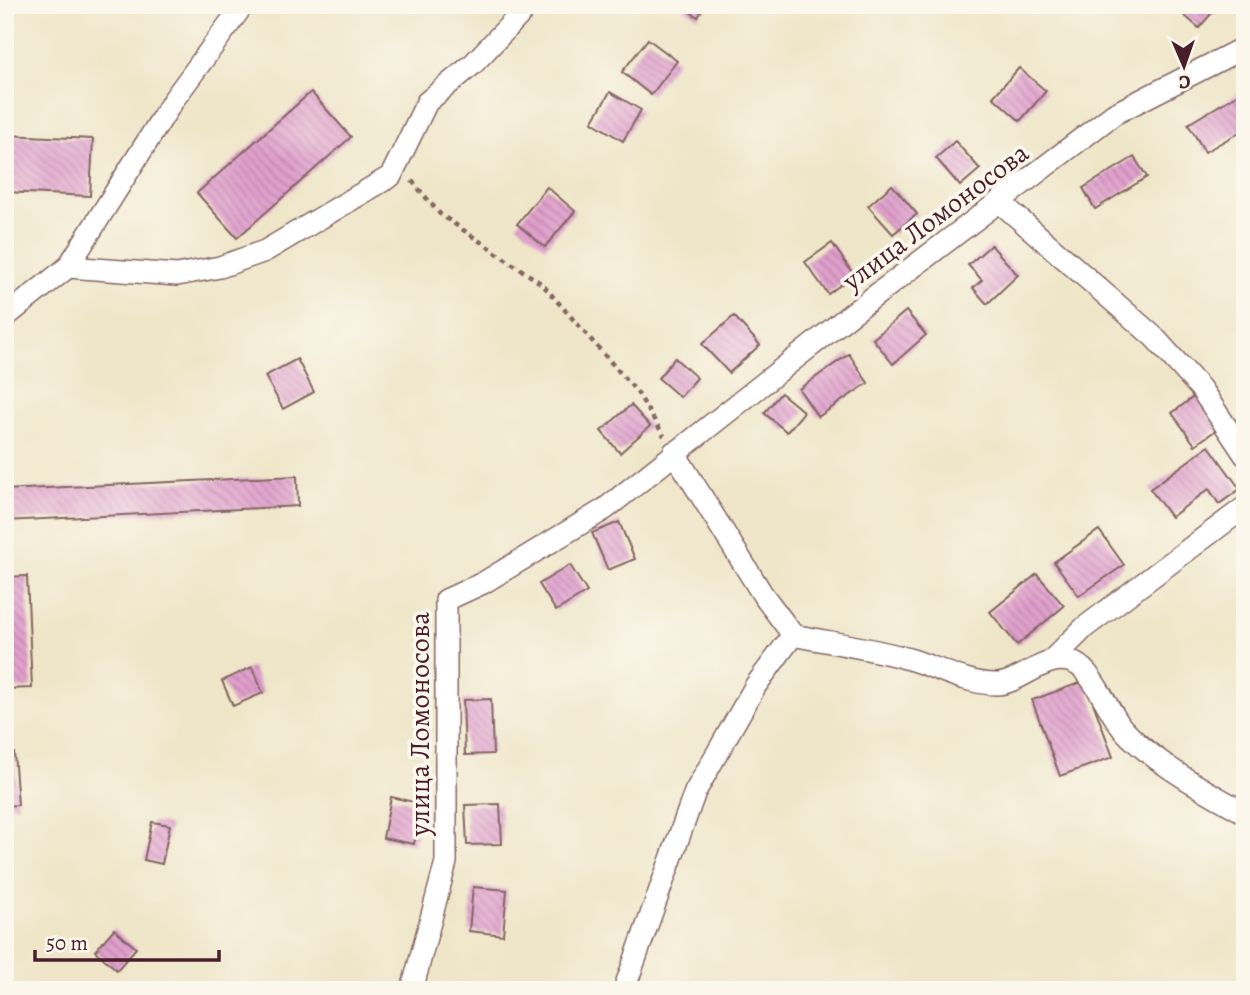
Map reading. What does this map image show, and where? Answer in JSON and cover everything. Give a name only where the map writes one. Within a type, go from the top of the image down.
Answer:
[{"type":"street","points":[[5,317],[68,267],[174,99],[243,5]]},
{"type":"street","points":[[68,267],[177,275],[220,267],[265,251],[391,176],[428,102],[473,65],[529,5]]},
{"type":"street","name":"улица Ломоносова","points":[[412,990],[446,862],[446,600],[483,583],[605,509],[850,315],[1001,203],[1114,114],[1245,47]]},
{"type":"street","points":[[1001,203],[1154,337],[1200,389],[1245,455]]},
{"type":"street","points":[[674,452],[763,595],[793,635],[906,658],[979,682],[998,685],[1051,662],[1085,627],[1245,507]]},
{"type":"street","points":[[624,990],[695,792],[755,685],[793,635]]},
{"type":"street","points":[[1051,662],[1075,663],[1090,676],[1096,691],[1123,729],[1147,750],[1245,813]]},
{"type":"path","points":[[404,150],[412,182],[440,214],[542,284],[636,393],[674,452]]},
{"type":"building","points":[[679,5],[705,5],[698,17]]},
{"type":"building","points":[[1180,5],[1213,5],[1216,8],[1199,28],[1177,9]]},
{"type":"building","points":[[648,39],[677,61],[651,95],[622,72]]},
{"type":"building","points":[[1019,68],[1046,91],[1020,121],[993,97]]},
{"type":"building","points":[[311,92],[351,137],[237,238],[197,193]]},
{"type":"building","points":[[610,92],[641,110],[623,141],[592,122]]},
{"type":"building","points":[[1242,92],[1245,129],[1205,152],[1188,124]]},
{"type":"building","points":[[5,135],[93,139],[90,196],[5,192]]},
{"type":"building","points":[[955,141],[980,169],[960,186],[936,158]]},
{"type":"building","points":[[1134,157],[1147,177],[1095,209],[1083,188]]},
{"type":"building","points":[[892,185],[917,214],[893,234],[868,206]]},
{"type":"building","points":[[547,187],[575,211],[545,247],[517,224]]},
{"type":"building","points":[[832,243],[854,275],[828,294],[805,262]]},
{"type":"building","points":[[991,245],[1018,275],[987,304],[973,288],[982,280],[968,265]]},
{"type":"building","points":[[906,311],[926,335],[893,364],[873,339]]},
{"type":"building","points":[[734,316],[760,345],[729,373],[702,344]]},
{"type":"building","points":[[849,354],[868,383],[818,417],[799,389]]},
{"type":"building","points":[[675,358],[697,378],[680,397],[658,378]]},
{"type":"building","points":[[297,359],[314,392],[283,409],[265,376]]},
{"type":"building","points":[[781,393],[804,412],[787,432],[764,413]]},
{"type":"building","points":[[1196,395],[1219,428],[1195,445],[1172,413]]},
{"type":"building","points":[[631,405],[650,426],[620,453],[601,431]]},
{"type":"building","points":[[1209,446],[1240,489],[1219,504],[1209,489],[1171,517],[1150,489]]},
{"type":"building","points":[[297,476],[298,506],[5,521],[5,490]]},
{"type":"building","points":[[619,522],[635,559],[608,570],[592,533]]},
{"type":"building","points":[[1099,530],[1124,565],[1079,596],[1054,562]]},
{"type":"building","points":[[570,565],[587,592],[556,611],[539,584]]},
{"type":"building","points":[[1037,574],[1064,606],[1017,645],[990,612]]},
{"type":"building","points":[[27,576],[32,688],[5,689],[5,577]]},
{"type":"building","points":[[252,667],[263,693],[233,706],[222,681]]},
{"type":"building","points":[[1085,681],[1113,757],[1060,776],[1032,700]]},
{"type":"building","points":[[491,699],[493,754],[465,755],[463,700]]},
{"type":"building","points":[[5,753],[14,753],[18,805],[5,806]]},
{"type":"building","points":[[391,797],[423,804],[414,844],[383,838]]},
{"type":"building","points":[[500,804],[502,844],[467,845],[465,805]]},
{"type":"building","points":[[152,822],[170,825],[162,864],[144,860]]},
{"type":"building","points":[[473,887],[507,890],[503,935],[469,931]]},
{"type":"building","points":[[114,929],[136,948],[117,970],[95,951]]}]
